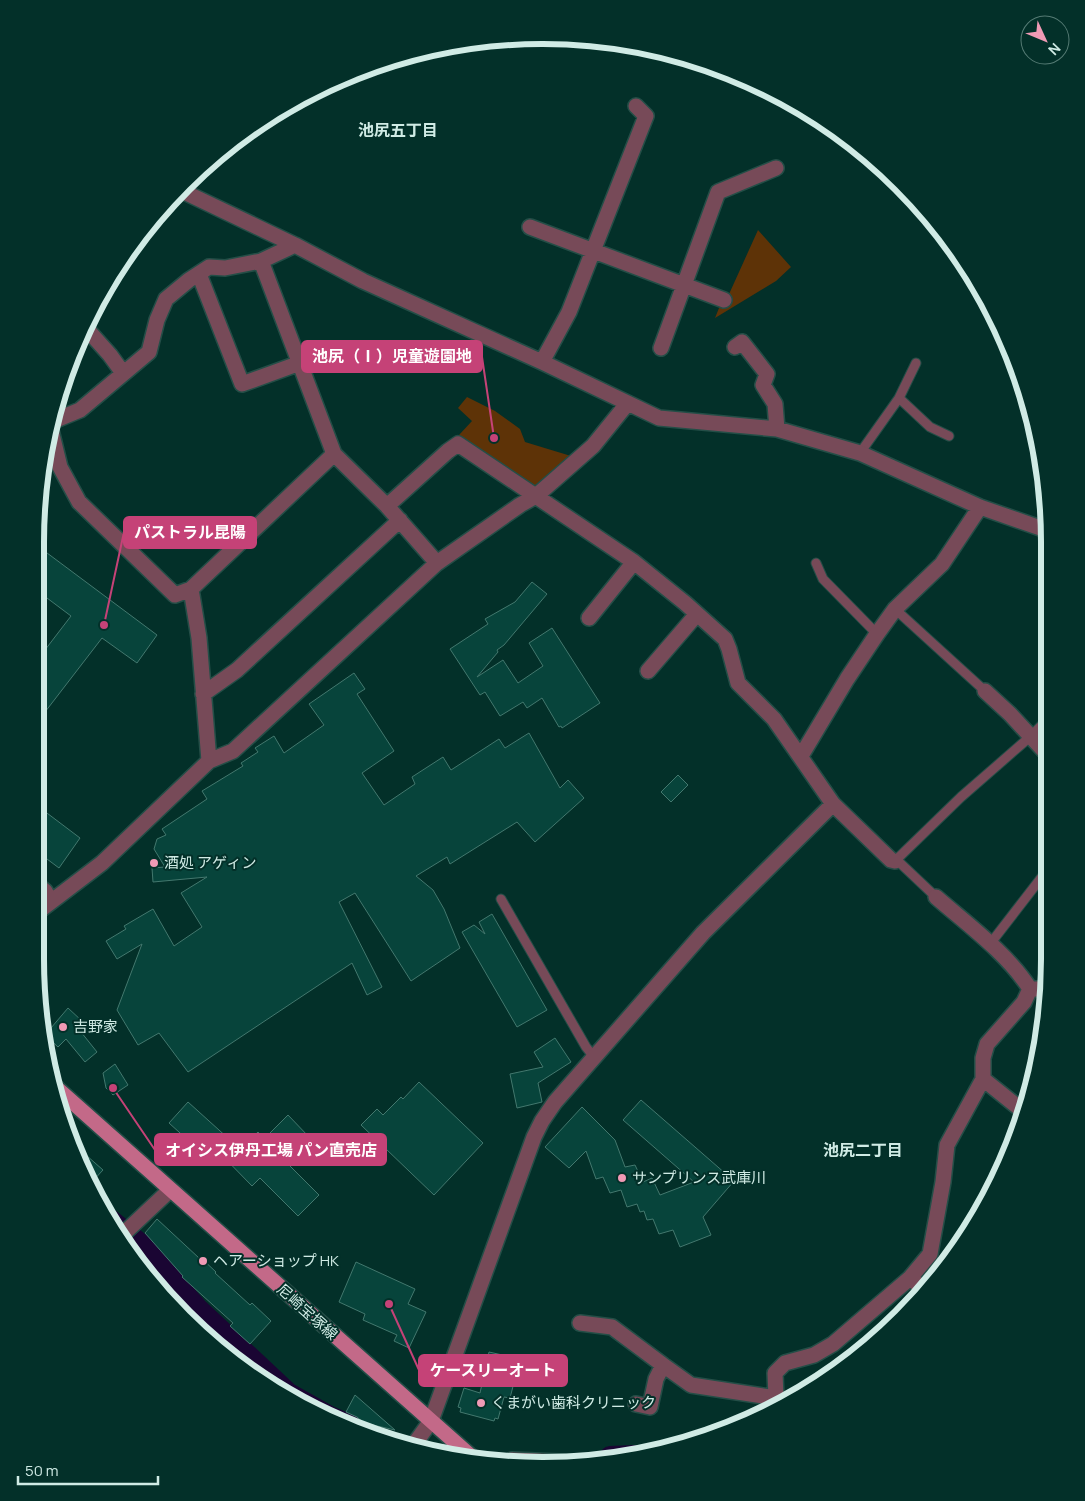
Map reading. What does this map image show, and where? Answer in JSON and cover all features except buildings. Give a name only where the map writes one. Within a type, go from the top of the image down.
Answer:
[{"type":"main road","name":"尼崎宝塚線","points":[[63,1094],[465,1451]]},
{"type":"street","points":[[542,362],[569,312],[646,116],[636,106]]},
{"type":"street","points":[[661,348],[718,192],[770,176]]},
{"type":"street","points":[[187,193],[295,245],[363,281],[542,362],[659,418],[777,429],[860,452],[980,507],[1041,527]]},
{"type":"street","points":[[530,227],[724,300]]},
{"type":"street","points":[[60,416],[80,410],[149,352],[157,320],[166,299],[199,274],[209,267],[225,268],[261,261],[295,245]]},
{"type":"street","points":[[261,261],[334,454],[387,506],[437,563]]},
{"type":"street","points":[[199,274],[242,384],[300,363]]},
{"type":"street","points":[[90,333],[123,373]]},
{"type":"street","points":[[735,347],[742,342],[773,369],[763,384],[775,404],[777,429]]},
{"type":"street","points":[[44,907],[102,863],[209,762],[234,751],[437,563],[520,505],[536,496],[593,446],[628,404]]},
{"type":"street","points":[[56,434],[60,468],[79,502],[175,596],[191,589],[334,454]]},
{"type":"street","points":[[387,506],[458,444],[634,562],[725,639],[730,649],[738,683],[774,719],[833,804],[891,860],[895,861]]},
{"type":"street","points":[[801,756],[847,679],[877,634],[895,609],[942,564],[980,507]]},
{"type":"street","points":[[203,694],[237,670],[400,520]]},
{"type":"street","points":[[589,618],[634,562]]},
{"type":"street","points":[[191,589],[199,638],[209,762]]},
{"type":"street","points":[[648,672],[697,614]]},
{"type":"street","points":[[985,691],[1041,747]]},
{"type":"street","points":[[417,1441],[431,1422],[534,1137],[542,1121],[555,1102],[703,933],[833,804]]},
{"type":"street","points":[[44,889],[51,902]]},
{"type":"street","points":[[936,897],[990,944],[1023,977],[1030,989]]},
{"type":"street","points":[[1030,989],[1040,989]]},
{"type":"street","points":[[777,1398],[775,1373],[785,1363],[814,1354],[833,1344],[910,1278],[930,1254],[943,1182],[947,1145],[983,1079],[983,1058],[987,1044],[1024,1002],[1030,989]]},
{"type":"street","points":[[983,1079],[1018,1107]]},
{"type":"street","points":[[126,1232],[170,1190]]},
{"type":"street","points":[[910,1278],[919,1285]]},
{"type":"street","points":[[580,1322],[608,1321],[612,1327],[691,1385],[773,1400]]},
{"type":"street","points":[[636,1404],[650,1407],[656,1379],[663,1365]]},
{"type":"lane","points":[[860,452],[899,398],[916,363]]},
{"type":"lane","points":[[899,398],[930,427],[949,436]]},
{"type":"lane","points":[[816,563],[823,579],[877,634]]},
{"type":"lane","points":[[895,609],[985,691]]},
{"type":"lane","points":[[936,897],[899,862],[895,861],[962,797],[1041,726]]},
{"type":"lane","points":[[990,944],[1041,879]]},
{"type":"lane","points":[[502,899],[586,1047],[594,1057]]},
{"type":"shaded area","points":[[758,230],[791,267],[776,281],[715,318],[721,303],[725,303]]},
{"type":"shaded area","points":[[467,397],[495,411],[520,429],[525,442],[571,456],[537,487],[529,487],[459,435],[472,421],[458,408]]},
{"type":"waterway","points":[[125,1230],[143,1245],[198,1308],[272,1377]]},
{"type":"place","name":"池尻（Ⅰ）児童遊園地","points":[[494,438]]},
{"type":"place","name":"パストラル昆陽","points":[[104,625]]},
{"type":"place","name":"酒処 アゲィン","points":[[154,863]]},
{"type":"place","name":"吉野家","points":[[63,1027]]},
{"type":"place","name":"オイシス伊丹工場 パン直売店","points":[[113,1088]]},
{"type":"place","name":"サンプリンス武庫川","points":[[622,1178]]},
{"type":"place","name":"ヘアーショップ HK","points":[[203,1261]]},
{"type":"place","name":"ケースリーオート","points":[[389,1304]]},
{"type":"place","name":"くまがい歯科クリニック","points":[[481,1403]]},
{"type":"district","name":"池尻五丁目","points":[[398,130]]},
{"type":"district","name":"池尻二丁目","points":[[863,1150]]}]
